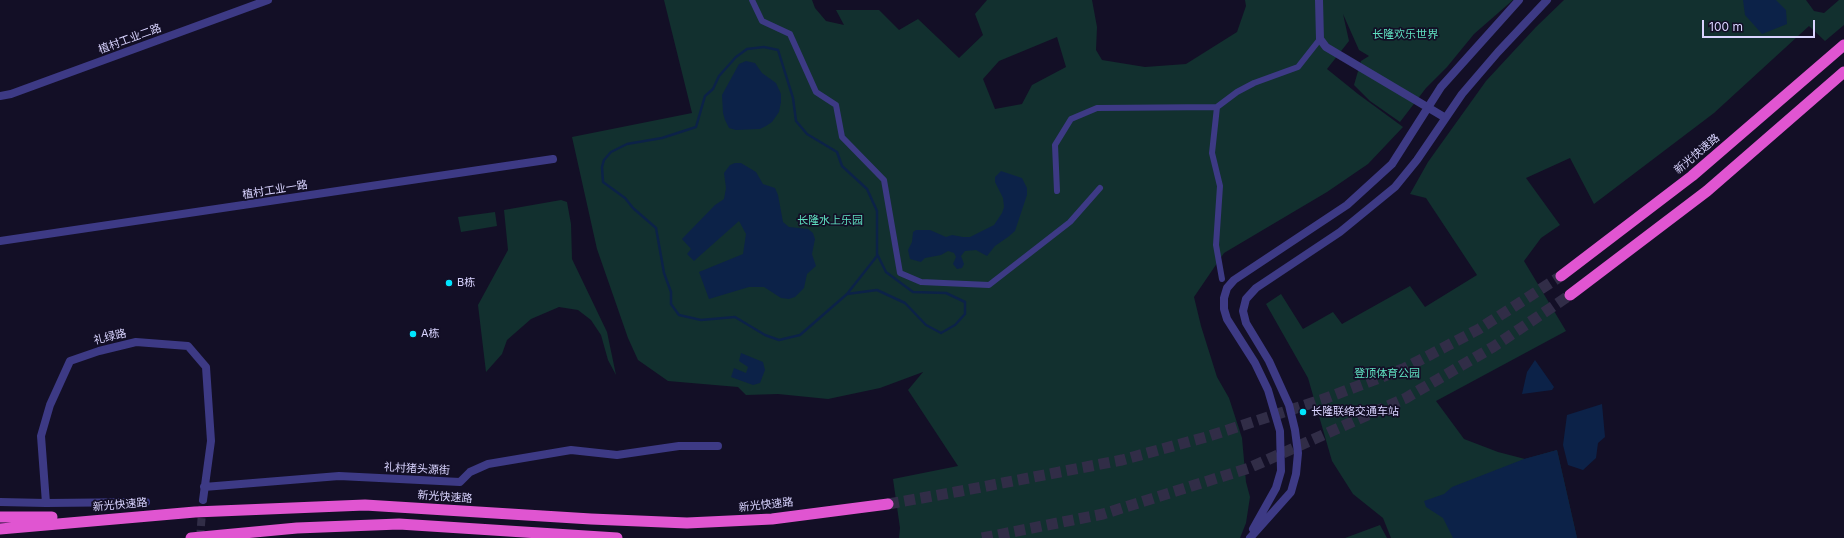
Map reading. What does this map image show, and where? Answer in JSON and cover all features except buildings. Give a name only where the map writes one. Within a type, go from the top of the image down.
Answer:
[{"type":"highway","points":[[1828,58],[1844,42]]},
{"type":"highway","name":"新光快速路","points":[[1561,276],[1692,176],[1844,45]]},
{"type":"highway","points":[[1570,295],[1707,191],[1844,72]]},
{"type":"highway","points":[[1807,105],[1844,78]]},
{"type":"highway","name":"新光快速路","points":[[0,529],[121,517],[195,512],[365,505],[591,519],[687,523],[772,519],[888,504]]},
{"type":"highway","points":[[0,517],[121,517]]},
{"type":"highway","points":[[191,538],[297,528],[399,524],[617,538]]},
{"type":"highway","points":[[262,538],[342,526]]},
{"type":"street","name":"植村工业二路","points":[[0,96],[10,94],[268,0]]},
{"type":"street","points":[[752,0],[762,21],[790,34],[816,92],[836,105],[842,137],[884,180],[900,273],[921,282],[989,285],[1070,222],[1100,188]]},
{"type":"street","points":[[1319,0],[1320,39],[1326,47],[1342,58],[1444,117]]},
{"type":"street","points":[[1249,538],[1276,488],[1281,471],[1282,443],[1275,411],[1268,390],[1255,363],[1227,319],[1224,309],[1224,298],[1227,288],[1234,280],[1342,209],[1392,164],[1441,87],[1519,0]]},
{"type":"street","points":[[1249,538],[1291,492],[1296,474],[1298,454],[1295,430],[1289,405],[1269,361],[1246,323],[1243,311],[1246,299],[1256,288],[1340,232],[1395,187],[1417,160],[1444,117],[1498,52],[1547,0]]},
{"type":"street","points":[[1057,191],[1055,145],[1071,119],[1097,108],[1217,107],[1237,92],[1254,83],[1298,67],[1320,39]]},
{"type":"street","points":[[1217,107],[1212,152],[1220,186],[1216,245],[1222,279]]},
{"type":"street","name":"植村工业一路","points":[[0,241],[553,159]]},
{"type":"street","name":"礼绿路","points":[[46,503],[41,436],[50,405],[70,361],[98,351],[136,342],[188,346],[206,367],[211,441],[203,500]]},
{"type":"street","name":"礼村猪头源街","points":[[204,487],[339,476],[460,482],[470,472],[488,464],[571,450],[617,455],[679,446],[718,446]]},
{"type":"street","points":[[0,502],[146,502]]},
{"type":"green space","name":"长隆水上乐园","points":[[664,0],[812,0],[815,8],[826,21],[844,25],[836,10],[879,10],[899,30],[918,19],[959,58],[983,35],[975,14],[987,0],[1092,0],[1097,27],[1096,50],[1102,60],[1145,67],[1186,64],[1237,32],[1246,6],[1245,0],[1513,0],[1474,34],[1447,67],[1426,88],[1400,122],[1370,101],[1354,85],[1361,61],[1369,56],[1359,50],[1343,14],[1349,41],[1327,69],[1403,127],[1368,164],[1327,192],[1224,253],[1194,297],[1201,326],[1217,377],[1229,398],[1242,438],[1246,482],[1250,497],[1246,523],[1240,538],[899,538],[900,528],[893,479],[958,466],[908,390],[923,372],[880,388],[828,399],[778,394],[746,395],[738,387],[668,381],[638,360],[628,338],[597,249],[572,137],[692,113]],"holes":[[[1057,37],[1066,67],[1032,85],[1022,104],[995,109],[983,79],[999,61]]]},
{"type":"green space","name":"登顶体育公园","points":[[1564,0],[1806,0],[1814,11],[1824,13],[1839,0],[1844,0],[1844,25],[1825,41],[1809,26],[1714,113],[1594,204],[1570,158],[1526,178],[1560,225],[1541,238],[1524,261],[1566,331],[1436,401],[1464,439],[1498,452],[1525,459],[1557,450],[1577,538],[1391,538],[1383,518],[1353,494],[1332,461],[1308,378],[1266,304],[1281,294],[1303,329],[1333,312],[1342,324],[1410,286],[1425,307],[1477,275],[1426,198],[1410,194],[1428,162],[1486,81],[1536,27]]},
{"type":"green space","points":[[561,200],[567,202],[571,224],[572,259],[607,332],[616,375],[608,360],[601,335],[591,320],[578,310],[559,307],[531,319],[507,340],[502,354],[486,372],[478,305],[508,250],[504,210]]},
{"type":"green space","points":[[495,212],[497,226],[461,232],[458,217]]},
{"type":"green space","points":[[1380,525],[1387,538],[1345,538]]},
{"type":"water","points":[[1743,0],[1776,0],[1786,10],[1787,24],[1762,34],[1745,15]]},
{"type":"water","points":[[746,61],[755,63],[762,73],[776,83],[781,94],[781,102],[779,112],[772,122],[766,126],[760,129],[736,130],[729,128],[725,120],[722,95],[739,64]]},
{"type":"water","points":[[741,163],[756,172],[763,184],[775,188],[778,195],[783,222],[789,227],[808,229],[813,233],[815,239],[812,254],[816,266],[807,274],[804,288],[795,297],[789,299],[781,298],[764,287],[749,287],[709,299],[699,272],[743,254],[746,234],[739,221],[694,261],[687,254],[691,249],[682,239],[715,205],[724,199],[726,188],[724,173],[730,165]]},
{"type":"water","points":[[1001,171],[1022,178],[1027,188],[1027,195],[1015,231],[995,246],[987,256],[976,250],[965,251],[961,256],[964,264],[962,268],[957,269],[953,264],[956,257],[954,253],[948,251],[941,255],[925,258],[921,262],[910,259],[908,250],[912,242],[913,232],[916,230],[930,230],[946,237],[952,235],[970,237],[994,225],[1004,207],[1003,198],[995,182],[995,177]]},
{"type":"water","points":[[741,353],[763,362],[765,370],[760,383],[753,385],[731,377],[734,368],[746,373],[748,367],[739,361]]},
{"type":"water","points":[[1535,360],[1554,387],[1552,390],[1522,394],[1527,372]]},
{"type":"water","points":[[1602,404],[1605,437],[1598,443],[1596,458],[1583,470],[1568,465],[1563,445],[1567,415]]},
{"type":"water","points":[[1557,450],[1577,538],[1453,538],[1443,518],[1426,507],[1424,501],[1444,494],[1452,487],[1524,459]]},
{"type":"waterway","points":[[764,47],[778,50],[793,98],[796,121],[807,134],[837,152],[842,166],[867,189],[877,211],[877,256],[847,294],[800,335],[779,340],[765,335],[735,317],[701,320],[679,315],[671,304],[671,292],[664,273],[656,228],[633,208],[625,198],[603,182],[602,167],[604,160],[611,152],[627,144],[662,138],[696,127],[705,96],[713,89],[719,76],[736,57],[747,49],[764,47]]},
{"type":"waterway","points":[[847,294],[877,290],[905,303],[926,325],[941,333],[955,325],[965,314],[965,302],[946,293],[913,292],[886,272],[877,254]]},
{"type":"tunnel","points":[[888,504],[1122,460],[1206,437],[1321,400],[1403,369],[1479,329],[1561,276]]},
{"type":"tunnel","points":[[982,538],[1103,514],[1249,468],[1406,398],[1493,347],[1570,295]]},
{"type":"tunnel","points":[[200,538],[203,500]]},
{"type":"place","name":"B栋","points":[[449,283]]},
{"type":"place","name":"A栋","points":[[413,334]]},
{"type":"place","name":"长隆联络交通车站","points":[[1303,412]]},
{"type":"park label","name":"长隆欢乐世界","points":[[1405,35]]}]
